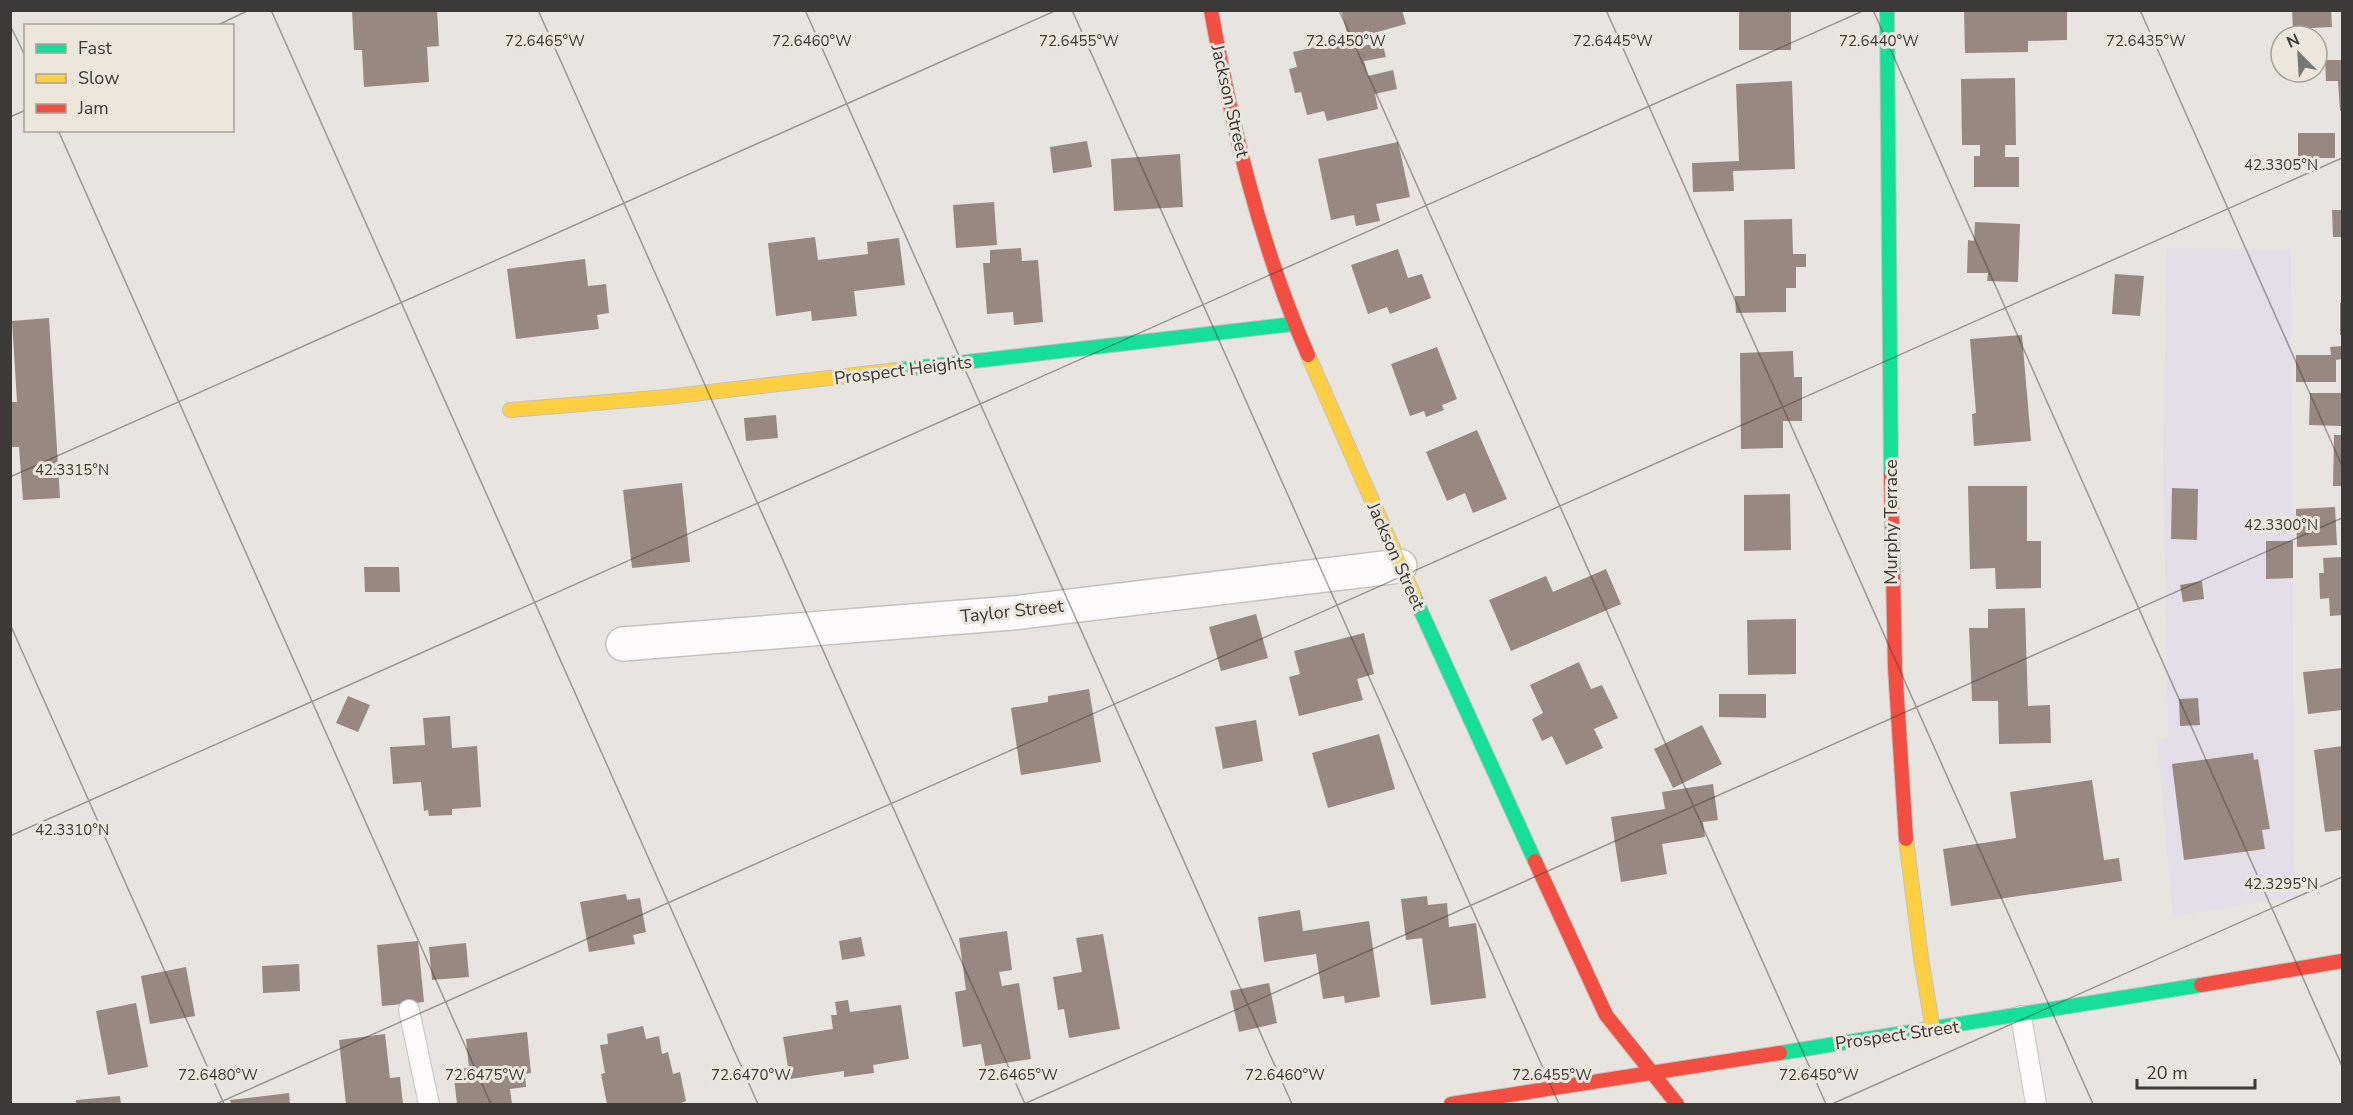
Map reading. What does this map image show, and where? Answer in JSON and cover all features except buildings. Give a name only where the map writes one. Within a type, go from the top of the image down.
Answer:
[{"type":"street","name":"Jackson Street","points":[[1211,10],[1222,70],[1256,212],[1294,324],[1400,566],[1606,1015],[1677,1104]]},
{"type":"street","name":"Murphy Terrace","points":[[1887,10],[1892,608],[1899,770],[1920,963],[1933,1030]]},
{"type":"street","name":"Prospect Heights","points":[[510,410],[667,398],[1294,324]]},
{"type":"street","name":"Taylor Street","points":[[622,644],[1012,613],[1400,566]]},
{"type":"street","name":"Prospect Street","points":[[1451,1104],[2021,1016],[2343,961]]},
{"type":"lane","points":[[409,1010],[429,1104]]},
{"type":"lane","points":[[2021,1016],[2036,1104]]},
{"type":"shaded area","points":[[2167,248],[2291,250],[2294,868],[2299,896],[2173,916],[2157,739],[2168,737],[2163,457]]},
{"type":"traffic: fast","points":[[1887,10],[1891,475]]},
{"type":"traffic: fast","points":[[897,370],[1294,324]]},
{"type":"traffic: fast","points":[[1414,596],[1535,861]]},
{"type":"traffic: fast","points":[[1780,1053],[2201,985]]},
{"type":"traffic: slow","points":[[1308,355],[1414,596]]},
{"type":"traffic: slow","points":[[510,410],[667,397],[897,370]]},
{"type":"traffic: slow","points":[[1906,839],[1921,958],[1933,1030]]},
{"type":"traffic: jam","points":[[1211,10],[1228,98],[1249,185],[1276,271],[1308,355]]},
{"type":"traffic: jam","points":[[1891,475],[1895,667],[1906,839]]},
{"type":"traffic: jam","points":[[1535,861],[1606,1015],[1677,1104]]},
{"type":"traffic: jam","points":[[2201,985],[2342,961]]},
{"type":"traffic: jam","points":[[1451,1104],[1780,1053]]}]
